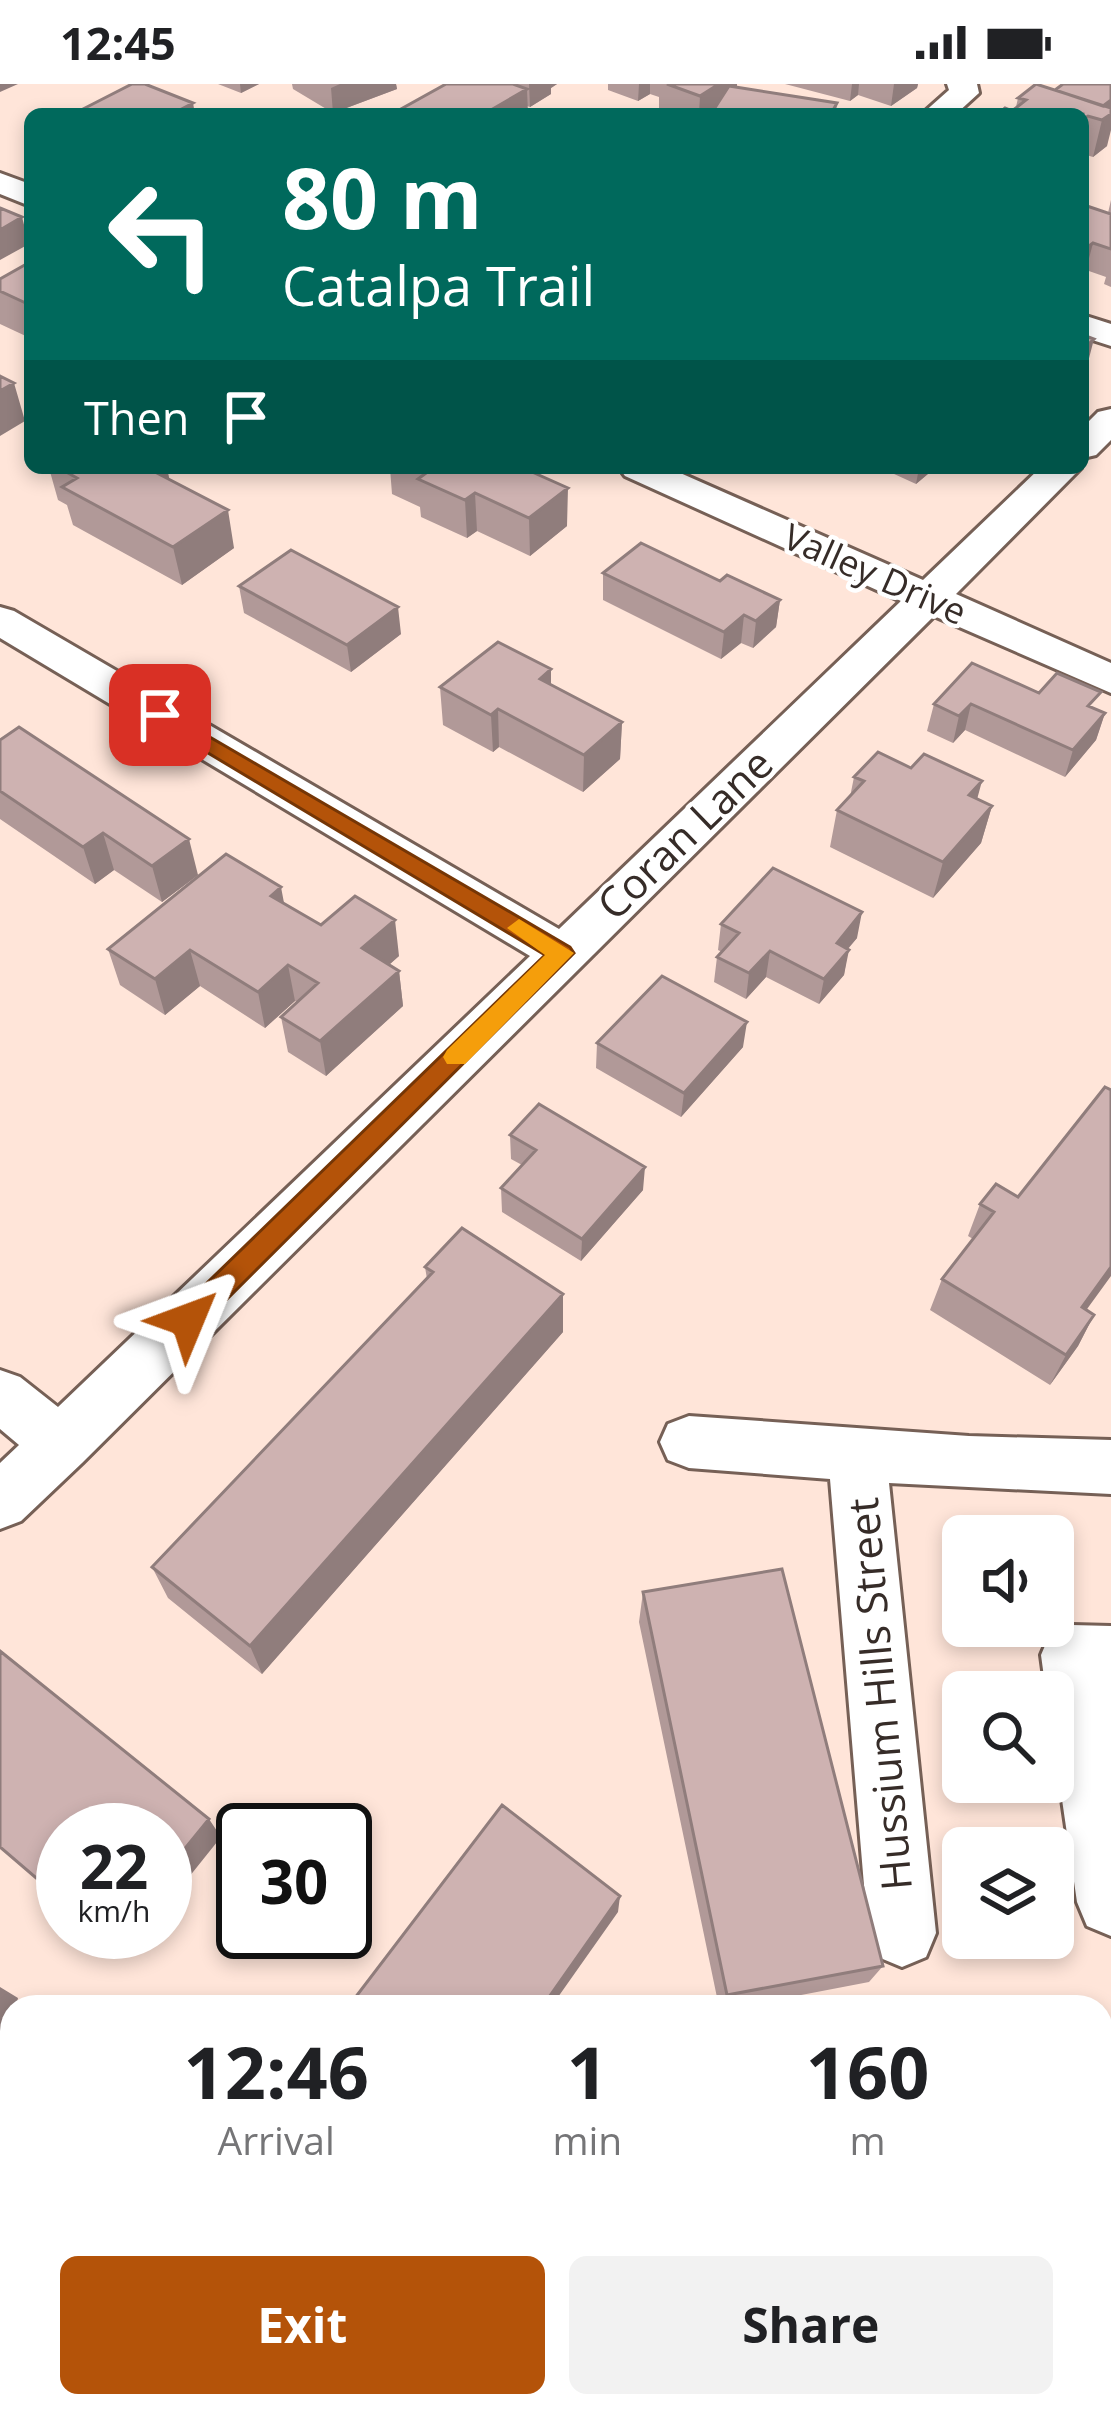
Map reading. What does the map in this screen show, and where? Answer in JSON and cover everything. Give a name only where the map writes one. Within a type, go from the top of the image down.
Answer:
[{"type":"street","points":[[945,108],[964,93],[962,84]]},
{"type":"street","points":[[1089,441],[1111,420]]},
{"type":"street","name":"Valley Drive","points":[[651,474],[1111,680]]},
{"type":"street","name":"Coran Lane","points":[[0,1502],[1056,474]]},
{"type":"street","points":[[0,620],[562,953]]},
{"type":"street","points":[[0,1395],[61,1444]]},
{"type":"street","name":"Hussium Hills Street","points":[[689,1442],[1111,1466]]},
{"type":"street","name":"Hussium Hills Street","points":[[857,1455],[902,1933]]},
{"type":"street","points":[[1111,1656],[1072,1655],[1111,1902]]},
{"type":"building","points":[[132,84],[145,84],[193,103],[183,108],[85,108]]},
{"type":"building","points":[[446,84],[513,84],[527,89],[494,108],[403,108]]},
{"type":"building","points":[[667,84],[719,84],[700,96]]},
{"type":"building","points":[[1036,84],[1111,108],[1111,114],[1102,120],[1089,116],[1089,108],[1016,108],[1026,100],[1018,98]]},
{"type":"building","points":[[1063,84],[1111,84],[1111,100],[1103,106],[1055,90]]},
{"type":"building","points":[[729,86],[837,103],[834,108],[715,108]]},
{"type":"building","points":[[1089,207],[1111,214],[1111,249],[1089,246]]},
{"type":"building","points":[[0,208],[22,217],[0,230]]},
{"type":"building","points":[[24,265],[24,302],[0,291],[0,279]]},
{"type":"building","points":[[0,376],[14,383],[0,391]]},
{"type":"building","points":[[70,474],[159,474],[228,510],[173,547],[62,487],[77,478]]},
{"type":"building","points":[[425,474],[536,474],[568,488],[529,518],[475,493],[465,500],[418,479]]},
{"type":"building","points":[[641,543],[720,581],[727,575],[780,600],[756,621],[744,615],[724,632],[603,573]]},
{"type":"building","points":[[291,550],[398,607],[347,645],[239,586]]},
{"type":"building","points":[[498,642],[551,669],[540,679],[622,722],[584,755],[498,709],[491,715],[440,687]]},
{"type":"building","points":[[972,663],[1039,693],[1057,673],[1101,692],[1088,706],[1105,713],[1073,750],[971,704],[959,716],[934,704]]},
{"type":"building","points":[[19,727],[189,839],[152,866],[103,833],[83,847],[0,791],[0,740]]},
{"type":"building","points":[[878,752],[911,768],[924,754],[982,781],[969,795],[992,806],[943,862],[837,810],[864,781],[854,777]]},
{"type":"building","points":[[226,854],[281,887],[271,896],[321,925],[355,896],[395,920],[362,948],[399,971],[320,1041],[281,1017],[318,983],[288,965],[258,992],[190,950],[155,979],[108,949]]},
{"type":"building","points":[[773,868],[862,912],[837,943],[849,950],[824,979],[770,951],[749,973],[717,957],[739,933],[721,924]]},
{"type":"building","points":[[662,976],[747,1022],[684,1093],[597,1043]]},
{"type":"building","points":[[1105,1087],[1111,1090],[1111,1267],[1082,1307],[1094,1315],[1066,1355],[942,1279],[994,1212],[980,1204],[996,1184],[1018,1197]]},
{"type":"building","points":[[539,1104],[645,1167],[582,1239],[501,1188],[536,1150],[510,1135]]},
{"type":"building","points":[[462,1228],[563,1294],[250,1646],[152,1567],[433,1272],[425,1267]]},
{"type":"building","points":[[782,1569],[883,1966],[727,1995],[643,1592]]},
{"type":"building","points":[[0,1651],[189,1803],[36,1803],[36,1878],[0,1847]]},
{"type":"building","points":[[192,1805],[209,1819],[192,1840]]},
{"type":"building","points":[[502,1805],[620,1896],[550,1995],[357,1995]]},
{"type":"slow traffic","points":[[456,1057],[562,953],[519,928]]},
{"type":"route","points":[[160,715],[562,953],[188,1320]]}]
